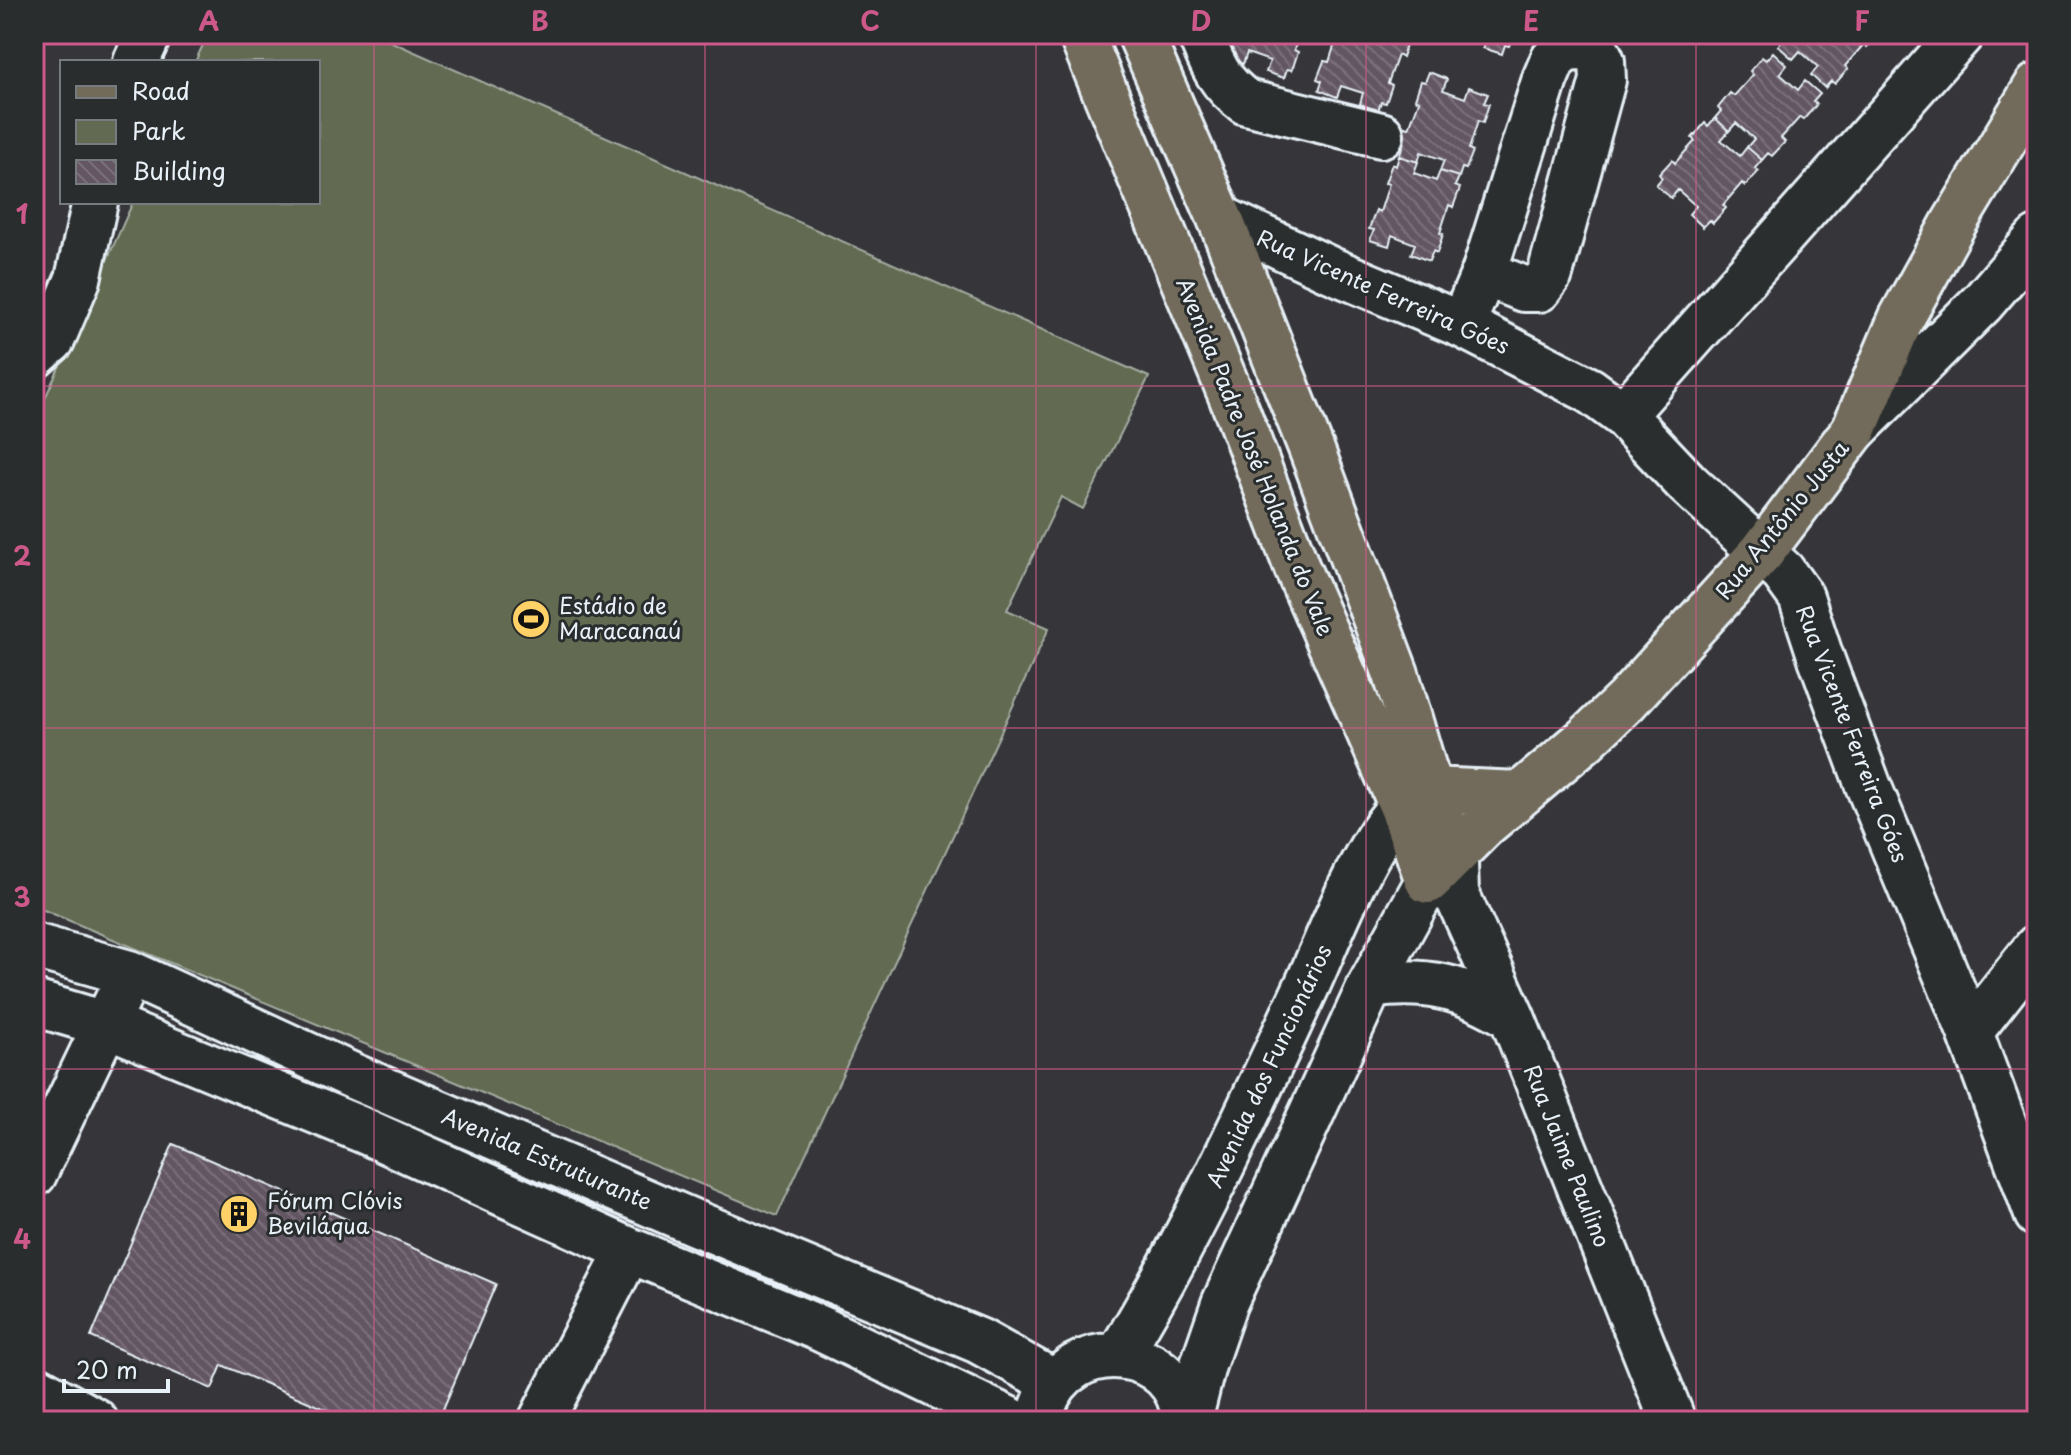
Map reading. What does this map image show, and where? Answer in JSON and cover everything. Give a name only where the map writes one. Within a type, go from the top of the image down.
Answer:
[{"type":"main road","points":[[1086,46],[1140,35]]},
{"type":"main road","name":"Avenida Padre José Holanda do Vale","points":[[1140,35],[1220,218],[1396,674],[1416,798]]},
{"type":"main road","name":"Avenida Padre José Holanda do Vale","points":[[1086,46],[1232,398],[1297,568],[1416,798],[1446,876]]},
{"type":"main road","points":[[1854,430],[1901,319],[1954,223],[2037,86]]},
{"type":"main road","name":"Rua Antônio Justa","points":[[1446,876],[1520,794],[1626,701],[1762,552],[1854,430]]},
{"type":"main road","points":[[1416,798],[1520,794]]},
{"type":"street","points":[[137,60],[149,34]]},
{"type":"street","points":[[1200,34],[1227,89],[1246,102],[1381,135]]},
{"type":"street","points":[[1623,415],[1961,34]]},
{"type":"street","points":[[1462,325],[1484,273],[1553,60],[1565,49],[1595,47],[1602,61],[1603,80],[1550,274],[1539,289],[1524,289],[1484,273]]},
{"type":"street","points":[[34,356],[52,340],[78,279],[95,204]]},
{"type":"street","name":"Rua Vicente Ferreira Góes","points":[[1220,218],[1329,269],[1462,325],[1589,390],[1623,415],[1688,484],[1783,572],[1801,597],[1868,785],[1970,1032],[2037,1214]]},
{"type":"street","name":"Rua Antônio Justa","points":[[1854,430],[1982,303],[2037,239]]},
{"type":"street","name":"Avenida dos Funcionários","points":[[1119,1355],[1152,1301],[1227,1157],[1386,822],[1416,798]]},
{"type":"street","points":[[1187,1421],[1224,1304],[1370,986],[1446,876]]},
{"type":"street","name":"Rua Jaime Paulino","points":[[1446,876],[1512,1017],[1673,1421]]},
{"type":"street","name":"Avenida Estruturante","points":[[34,946],[129,973],[355,1077],[979,1341],[1048,1402],[1074,1366],[1096,1356],[1119,1355]]},
{"type":"street","points":[[1970,1032],[2037,947]]},
{"type":"street","points":[[34,1174],[108,1025],[129,973]]},
{"type":"street","points":[[1370,986],[1415,982],[1437,985],[1464,992],[1512,1017]]},
{"type":"street","points":[[34,1003],[108,1025],[367,1132],[629,1250],[821,1329],[1012,1421]]},
{"type":"street","points":[[541,1421],[629,1250]]},
{"type":"street","points":[[1119,1355],[1141,1361],[1162,1374],[1176,1392],[1187,1421]]},
{"type":"street","points":[[34,1387],[95,1421]]},
{"type":"green space","name":"Estádio de Maracanaú","points":[[208,34],[374,34],[1149,377],[1083,509],[1061,497],[1007,610],[1049,628],[777,1216],[34,906],[34,423],[132,204],[320,204],[320,60],[196,60]]},
{"type":"building","points":[[1228,34],[1300,34],[1292,70],[1287,69],[1284,78],[1266,72],[1270,61],[1247,53],[1243,64],[1225,57],[1224,46]]},
{"type":"building","points":[[1338,34],[1405,34],[1404,37],[1408,38],[1388,83],[1392,85],[1386,103],[1381,102],[1378,111],[1360,104],[1363,93],[1341,86],[1337,97],[1319,90],[1322,81],[1317,79],[1324,61],[1329,62]]},
{"type":"building","points":[[1479,34],[1513,34],[1502,54],[1483,48],[1487,37]]},
{"type":"building","points":[[1783,34],[1879,34],[1867,47],[1864,44],[1845,66],[1848,69],[1835,84],[1831,81],[1825,88],[1811,75],[1818,67],[1800,51],[1793,59],[1778,46],[1784,39]]},
{"type":"building","points":[[1773,52],[1787,65],[1780,74],[1798,90],[1805,81],[1820,94],[1813,102],[1817,104],[1804,119],[1800,117],[1781,138],[1785,142],[1772,156],[1768,153],[1762,160],[1747,147],[1754,139],[1736,123],[1729,131],[1715,118],[1721,111],[1718,108],[1730,93],[1734,96],[1753,75],[1750,71],[1762,57],[1766,60]]},
{"type":"building","points":[[1429,72],[1447,79],[1443,90],[1465,98],[1469,87],[1488,94],[1484,103],[1489,104],[1483,123],[1478,121],[1469,149],[1473,151],[1459,177],[1440,171],[1444,160],[1421,152],[1418,162],[1399,156],[1403,147],[1398,145],[1405,127],[1409,128],[1419,101],[1415,99],[1421,81],[1425,82]]},
{"type":"building","points":[[1715,118],[1729,131],[1721,140],[1740,156],[1747,147],[1762,160],[1755,168],[1759,171],[1745,186],[1742,183],[1723,205],[1726,208],[1713,223],[1710,220],[1703,227],[1689,214],[1696,206],[1678,190],[1671,198],[1656,185],[1662,178],[1659,174],[1672,160],[1675,163],[1695,141],[1692,138],[1705,123],[1708,126]]},
{"type":"building","points":[[1399,156],[1418,162],[1414,173],[1436,181],[1440,171],[1459,177],[1455,186],[1460,188],[1453,207],[1449,205],[1437,253],[1433,251],[1429,261],[1411,254],[1415,244],[1392,235],[1389,246],[1370,240],[1374,230],[1369,229],[1376,210],[1380,212],[1389,184],[1385,183],[1392,164],[1396,166]]},
{"type":"building","name":"Fórum Clóvis Beviláqua","points":[[173,1144],[496,1284],[438,1421],[353,1421],[222,1365],[212,1389],[91,1337]]},
{"type":"place","name":"Estádio de Maracanaú","points":[[531,619]]},
{"type":"place","name":"Fórum Clóvis Beviláqua","points":[[239,1214]]}]
